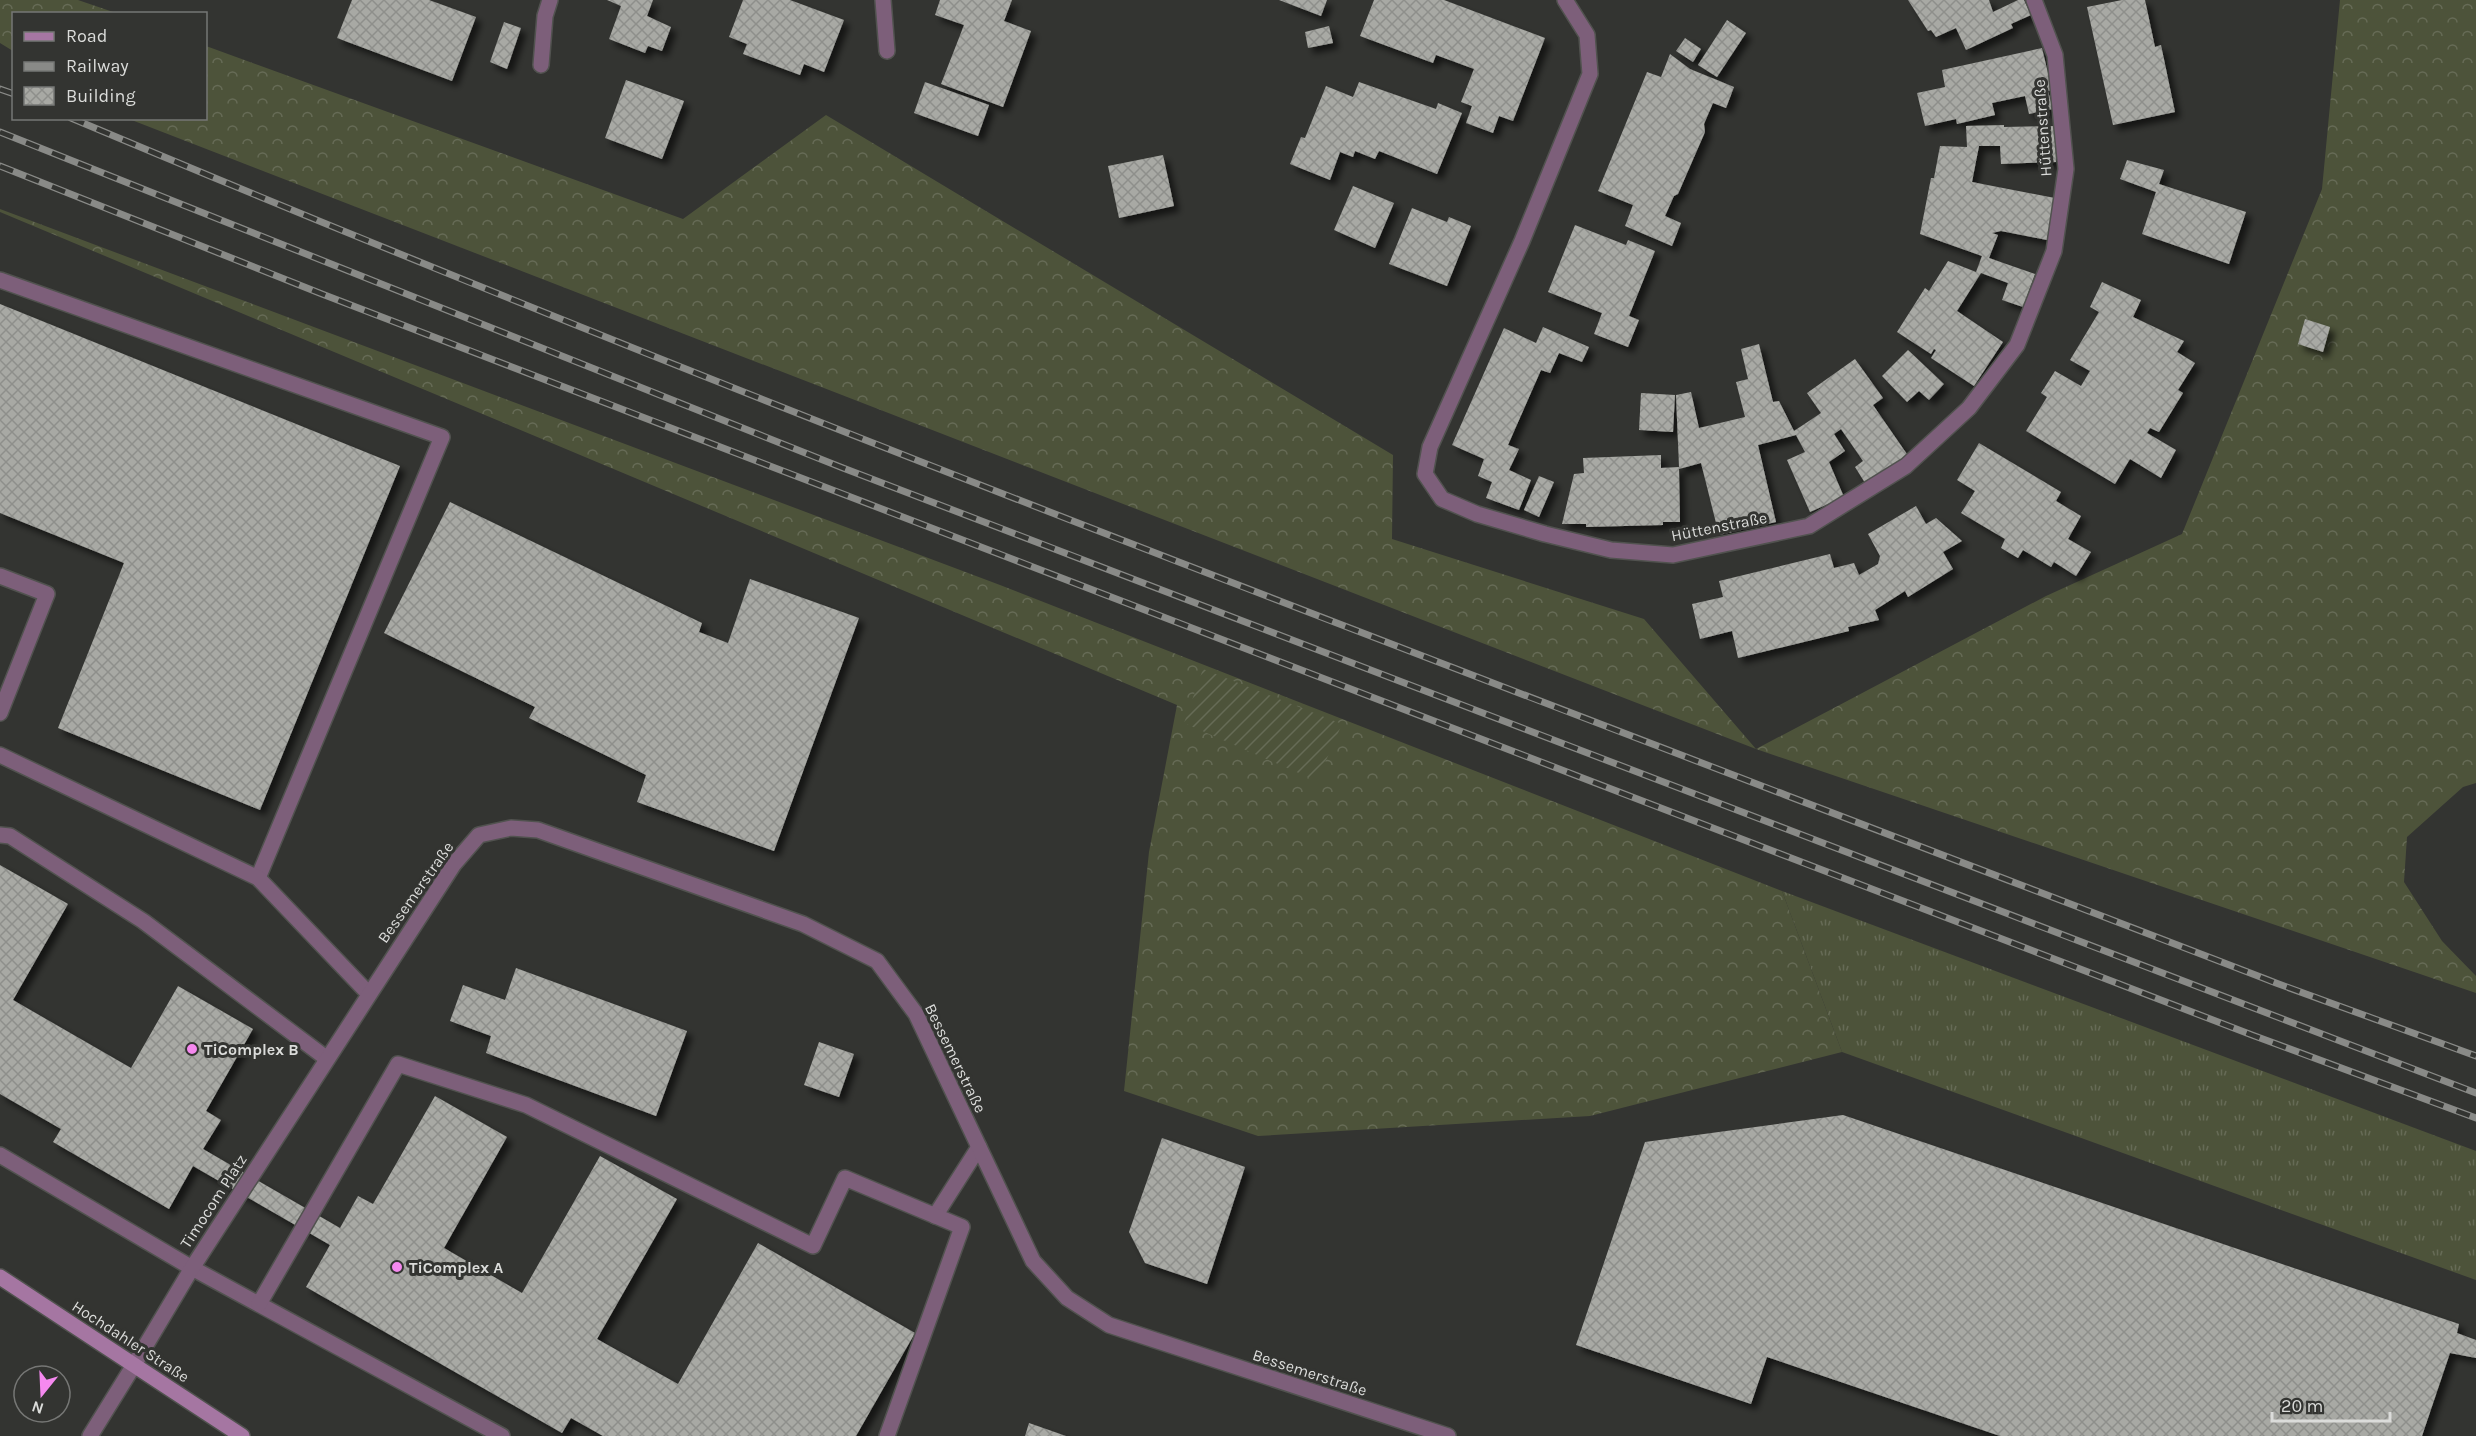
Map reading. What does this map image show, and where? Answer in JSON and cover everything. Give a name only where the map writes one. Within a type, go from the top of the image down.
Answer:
[{"type":"main road","name":"Hochdahler Straße","points":[[0,1277],[242,1436]]},
{"type":"street","points":[[541,65],[545,16],[550,0]]},
{"type":"street","points":[[883,0],[887,51]]},
{"type":"street","name":"Hüttenstraße","points":[[1565,0],[1587,35],[1590,74],[1522,241],[1430,447],[1425,474],[1443,499],[1477,514],[1611,550],[1673,555],[1809,526],[1906,466],[1969,408],[2017,345],[2054,251],[2066,168],[2055,55],[2034,0]]},
{"type":"street","points":[[0,280],[442,437],[258,878]]},
{"type":"street","points":[[0,576],[47,594],[0,713]]},
{"type":"street","points":[[0,755],[258,878],[368,993]]},
{"type":"street","name":"Bessemerstraße","points":[[326,1058],[454,864],[479,835],[510,828],[538,830],[803,924],[877,961],[916,1014],[1033,1261],[1067,1298],[1119,1328],[1449,1436]]},
{"type":"street","points":[[0,835],[10,836],[143,921],[326,1058]]},
{"type":"street","name":"Timocom Platz","points":[[90,1436],[192,1268],[326,1058]]},
{"type":"street","points":[[259,1304],[398,1064],[526,1105],[813,1246],[845,1178],[962,1227],[887,1436]]},
{"type":"street","points":[[934,1216],[979,1147]]},
{"type":"street","points":[[0,1155],[192,1268],[502,1436]]},
{"type":"green space","points":[[0,0],[78,0],[113,12],[12,12],[12,50],[0,43]]},
{"type":"green space","points":[[2340,0],[2476,0],[2476,783],[2463,787],[2407,837],[2404,882],[2442,941],[2476,976],[2476,993],[1756,749],[2046,596],[2182,534],[2322,189]]},
{"type":"green space","points":[[207,46],[683,219],[826,115],[1393,455],[1392,539],[1644,619],[1756,749],[132,120],[207,120]]},
{"type":"green space","points":[[0,209],[1000,585],[1782,891],[1842,1052],[1590,1116],[1258,1136],[1124,1091],[1149,852],[1177,705],[0,212]]},
{"type":"green space","points":[[1203,669],[1342,724],[1317,781],[1184,723]]},
{"type":"green space","points":[[1782,891],[2476,1151],[2476,1280],[1842,1052]]},
{"type":"building","points":[[352,0],[429,0],[476,17],[452,81],[337,38]]},
{"type":"building","points":[[607,0],[653,0],[647,16],[671,27],[662,51],[648,46],[645,53],[609,39],[621,6]]},
{"type":"building","points":[[743,0],[790,0],[844,20],[824,72],[804,64],[800,75],[743,54],[747,44],[729,37]]},
{"type":"building","points":[[940,0],[1012,0],[1004,21],[1031,31],[1003,107],[941,84],[964,25],[935,15]]},
{"type":"building","points":[[1279,0],[1327,0],[1321,16]]},
{"type":"building","points":[[1374,0],[1444,0],[1545,38],[1513,121],[1499,116],[1493,133],[1466,123],[1472,106],[1461,102],[1474,69],[1436,55],[1433,63],[1360,36]]},
{"type":"building","points":[[1908,0],[1989,0],[1993,12],[2018,0],[2024,0],[2031,15],[2011,24],[2013,28],[1966,50],[1956,28],[1936,37],[1931,30],[1928,31]]},
{"type":"building","points":[[2122,0],[2145,0],[2155,47],[2161,45],[2175,112],[2113,125],[2087,7]]},
{"type":"building","points":[[1727,20],[1746,33],[1717,77],[1698,65]]},
{"type":"building","points":[[504,22],[521,28],[507,69],[490,62]]},
{"type":"building","points":[[1329,26],[1333,43],[1308,48],[1305,32]]},
{"type":"building","points":[[1685,38],[1701,49],[1693,62],[1676,51]]},
{"type":"building","points":[[2042,48],[2052,90],[2048,91],[2053,109],[2029,114],[2025,96],[1992,103],[1995,115],[1957,124],[1956,119],[1925,126],[1917,93],[1945,87],[1942,70]]},
{"type":"building","points":[[1670,54],[1690,69],[1734,87],[1726,108],[1713,103],[1704,124],[1705,132],[1678,194],[1674,196],[1665,216],[1681,223],[1672,246],[1625,226],[1633,205],[1598,191],[1647,72],[1661,77]]},
{"type":"building","points":[[626,80],[684,101],[662,159],[605,138]]},
{"type":"building","points":[[925,82],[989,105],[978,136],[914,113]]},
{"type":"building","points":[[1359,82],[1436,109],[1438,103],[1462,113],[1437,174],[1379,151],[1375,159],[1355,151],[1353,157],[1340,152],[1330,180],[1290,164],[1301,137],[1305,138],[1326,86],[1353,97]]},
{"type":"building","points":[[2004,125],[2004,127],[2055,126],[2056,162],[2001,164],[2000,146],[1979,146],[1972,182],[2055,198],[2047,240],[2001,231],[1992,233],[1998,235],[1989,258],[2035,274],[2023,307],[2002,300],[2008,283],[1981,273],[1957,311],[2003,342],[1974,386],[1931,358],[1936,350],[1934,349],[1931,354],[1897,332],[1925,288],[1929,291],[1948,261],[1976,272],[1982,256],[1920,234],[1940,146],[1967,147],[1966,126]]},
{"type":"building","points":[[1163,155],[1174,206],[1119,218],[1108,166]]},
{"type":"building","points":[[2127,160],[2164,170],[2159,184],[2246,212],[2229,264],[2142,234],[2156,192],[2120,179]]},
{"type":"building","points":[[1353,186],[1394,203],[1375,248],[1334,230]]},
{"type":"building","points":[[1412,208],[1447,222],[1449,217],[1471,226],[1447,286],[1389,264]]},
{"type":"building","points":[[1575,225],[1626,245],[1628,240],[1655,251],[1629,316],[1639,320],[1628,347],[1594,334],[1602,313],[1548,292]]},
{"type":"building","points":[[2102,282],[2141,300],[2133,317],[2184,341],[2177,352],[2195,363],[2178,390],[2183,393],[2159,432],[2150,428],[2147,433],[2176,450],[2161,478],[2130,459],[2115,484],[2026,431],[2047,397],[2041,393],[2055,371],[2081,386],[2090,371],[2070,360],[2099,312],[2090,307]]},
{"type":"building","points":[[0,304],[400,466],[260,810],[58,728],[124,563],[0,513]]},
{"type":"building","points":[[2305,319],[2330,327],[2323,352],[2298,344]]},
{"type":"building","points":[[1543,327],[1589,347],[1582,362],[1559,353],[1550,373],[1541,370],[1508,445],[1519,449],[1509,470],[1531,480],[1519,510],[1486,498],[1492,482],[1478,476],[1484,459],[1452,445],[1504,328],[1536,343]]},
{"type":"building","points":[[1759,344],[1773,402],[1779,401],[1794,431],[1821,413],[1807,393],[1855,359],[1883,398],[1873,405],[1909,457],[1867,486],[1855,467],[1863,461],[1841,429],[1834,434],[1845,451],[1829,462],[1844,497],[1810,512],[1787,460],[1805,452],[1796,435],[1758,445],[1776,522],[1719,535],[1701,463],[1679,469],[1680,522],[1663,522],[1663,525],[1586,527],[1586,524],[1562,524],[1574,474],[1584,473],[1583,458],[1661,455],[1661,468],[1679,467],[1676,395],[1691,392],[1699,428],[1745,417],[1736,382],[1748,379],[1741,349]]},
{"type":"building","points":[[1908,350],[1944,384],[1929,400],[1919,391],[1907,402],[1882,376]]},
{"type":"building","points":[[1641,393],[1675,395],[1673,432],[1639,430]]},
{"type":"building","points":[[1979,443],[2061,492],[2056,501],[2081,516],[2068,539],[2091,552],[2076,576],[2054,562],[2051,567],[2023,550],[2018,558],[2001,548],[2005,539],[1961,513],[1975,491],[1957,480]]},
{"type":"building","points":[[1539,476],[1554,482],[1539,517],[1524,510]]},
{"type":"building","points":[[450,502],[702,623],[699,632],[728,643],[750,579],[859,618],[774,851],[637,802],[646,775],[529,718],[535,707],[384,633]]},
{"type":"building","points":[[1916,506],[1926,524],[1936,518],[1962,541],[1943,552],[1953,569],[1908,597],[1905,591],[1875,610],[1879,620],[1848,627],[1849,631],[1738,658],[1732,631],[1700,639],[1692,604],[1723,597],[1719,581],[1830,554],[1834,568],[1854,563],[1859,575],[1878,564],[1880,556],[1868,534]]},
{"type":"building","name":"TiComplex A","points":[[0,865],[68,904],[13,1000],[131,1068],[178,986],[253,1029],[206,1111],[221,1120],[203,1149],[340,1228],[358,1196],[373,1204],[435,1096],[507,1137],[444,1248],[522,1293],[600,1156],[677,1199],[597,1339],[678,1384],[758,1243],[915,1333],[856,1436],[603,1436],[571,1418],[562,1433],[306,1287],[330,1245],[193,1166],[169,1209],[53,1142],[61,1129],[0,1094]]},
{"type":"building","points":[[516,968],[687,1031],[656,1116],[486,1053],[491,1036],[450,1021],[463,985],[505,1000]]},
{"type":"building","points":[[819,1042],[854,1054],[839,1097],[804,1085]]},
{"type":"building","points":[[1843,1115],[2459,1324],[2457,1333],[2476,1340],[2476,1358],[2450,1353],[2422,1436],[2000,1436],[1767,1357],[1751,1404],[1576,1345],[1645,1142]]},
{"type":"building","points":[[1162,1138],[1245,1167],[1207,1284],[1145,1263],[1129,1232]]},
{"type":"building","points":[[1029,1423],[1066,1436],[1025,1436]]},
{"type":"railway","points":[[0,89],[12,93]]},
{"type":"railway","points":[[76,120],[619,342],[1170,559],[2276,983],[2476,1056]]},
{"type":"railway","points":[[0,132],[843,468],[2476,1093]]},
{"type":"railway","points":[[0,166],[322,294],[2252,1035],[2476,1118]]},
{"type":"place","name":"TiComplex B","points":[[192,1049]]},
{"type":"place","name":"TiComplex A","points":[[397,1267]]}]
